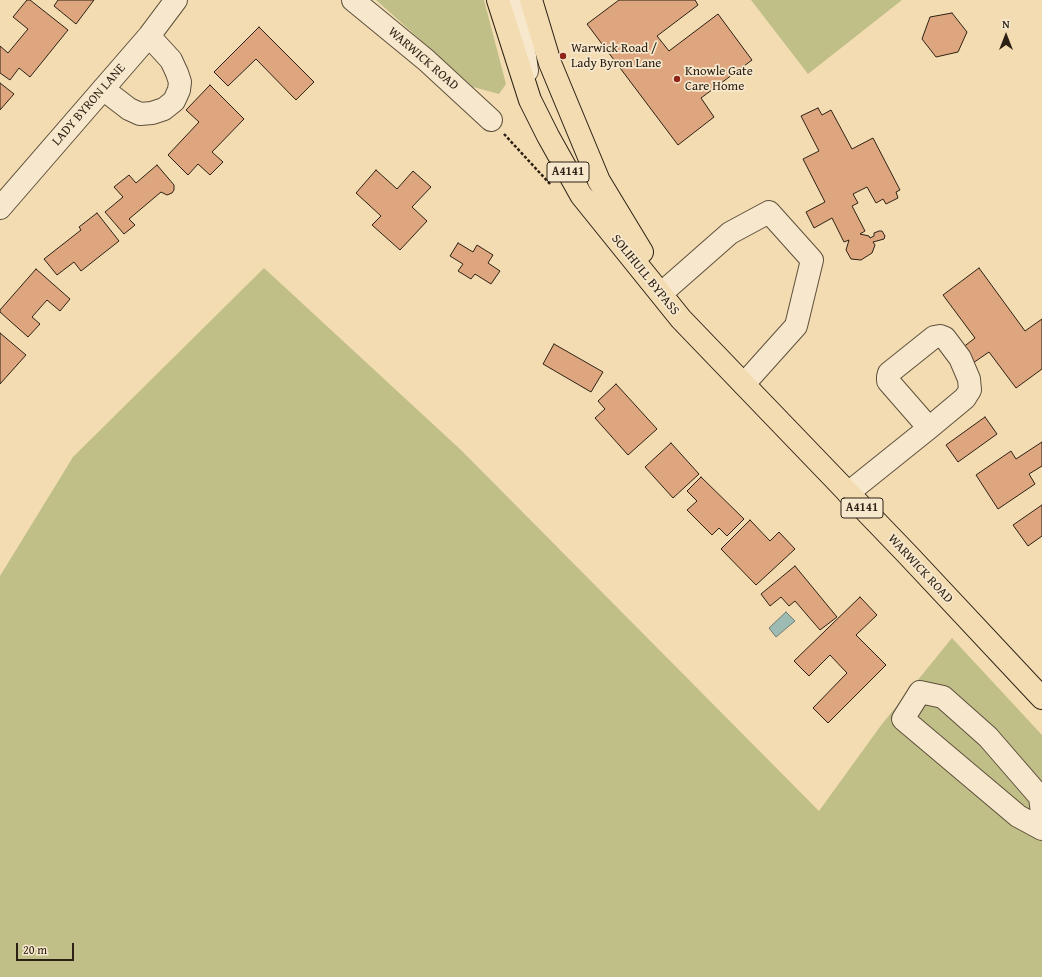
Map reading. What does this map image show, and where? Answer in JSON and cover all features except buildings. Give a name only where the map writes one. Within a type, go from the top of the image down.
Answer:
[{"type":"main road","name":"SOLIHULL BYPASS","points":[[498,0],[530,100],[581,196],[681,319]]},
{"type":"main road","name":"SOLIHULL BYPASS","points":[[531,0],[550,63],[599,180],[681,319]]},
{"type":"main road","name":"WARWICK ROAD","points":[[681,319],[1042,698]]},
{"type":"street","name":"LADY BYRON LANE","points":[[0,208],[149,36],[176,0]]},
{"type":"street","name":"WARWICK ROAD","points":[[353,0],[426,60],[491,120]]},
{"type":"street","points":[[513,0],[523,40],[530,100]]},
{"type":"street","points":[[103,89],[129,109],[140,114],[152,113],[164,109],[174,101],[179,90],[180,82],[177,72],[172,60],[149,36]]},
{"type":"street","points":[[664,291],[730,233],[769,212],[812,260],[796,326],[744,384]]},
{"type":"street","points":[[848,493],[929,428]]},
{"type":"street","points":[[1042,813],[1040,797],[988,737],[943,697],[920,692],[903,719],[1018,816],[1042,829]]},
{"type":"shaded area","points":[[376,0],[484,0],[506,84],[499,94],[473,87]]},
{"type":"shaded area","points":[[751,0],[902,0],[808,74]]},
{"type":"shaded area","points":[[264,268],[461,450],[819,811],[882,724],[952,638],[1042,735],[1042,977],[0,977],[0,576],[73,457]]},
{"type":"water","points":[[786,612],[795,621],[776,637],[769,628]]},
{"type":"place","name":"Warwick Road / Lady Byron Lane","points":[[563,56]]},
{"type":"place","name":"Knowle Gate Care Home","points":[[677,79]]}]
